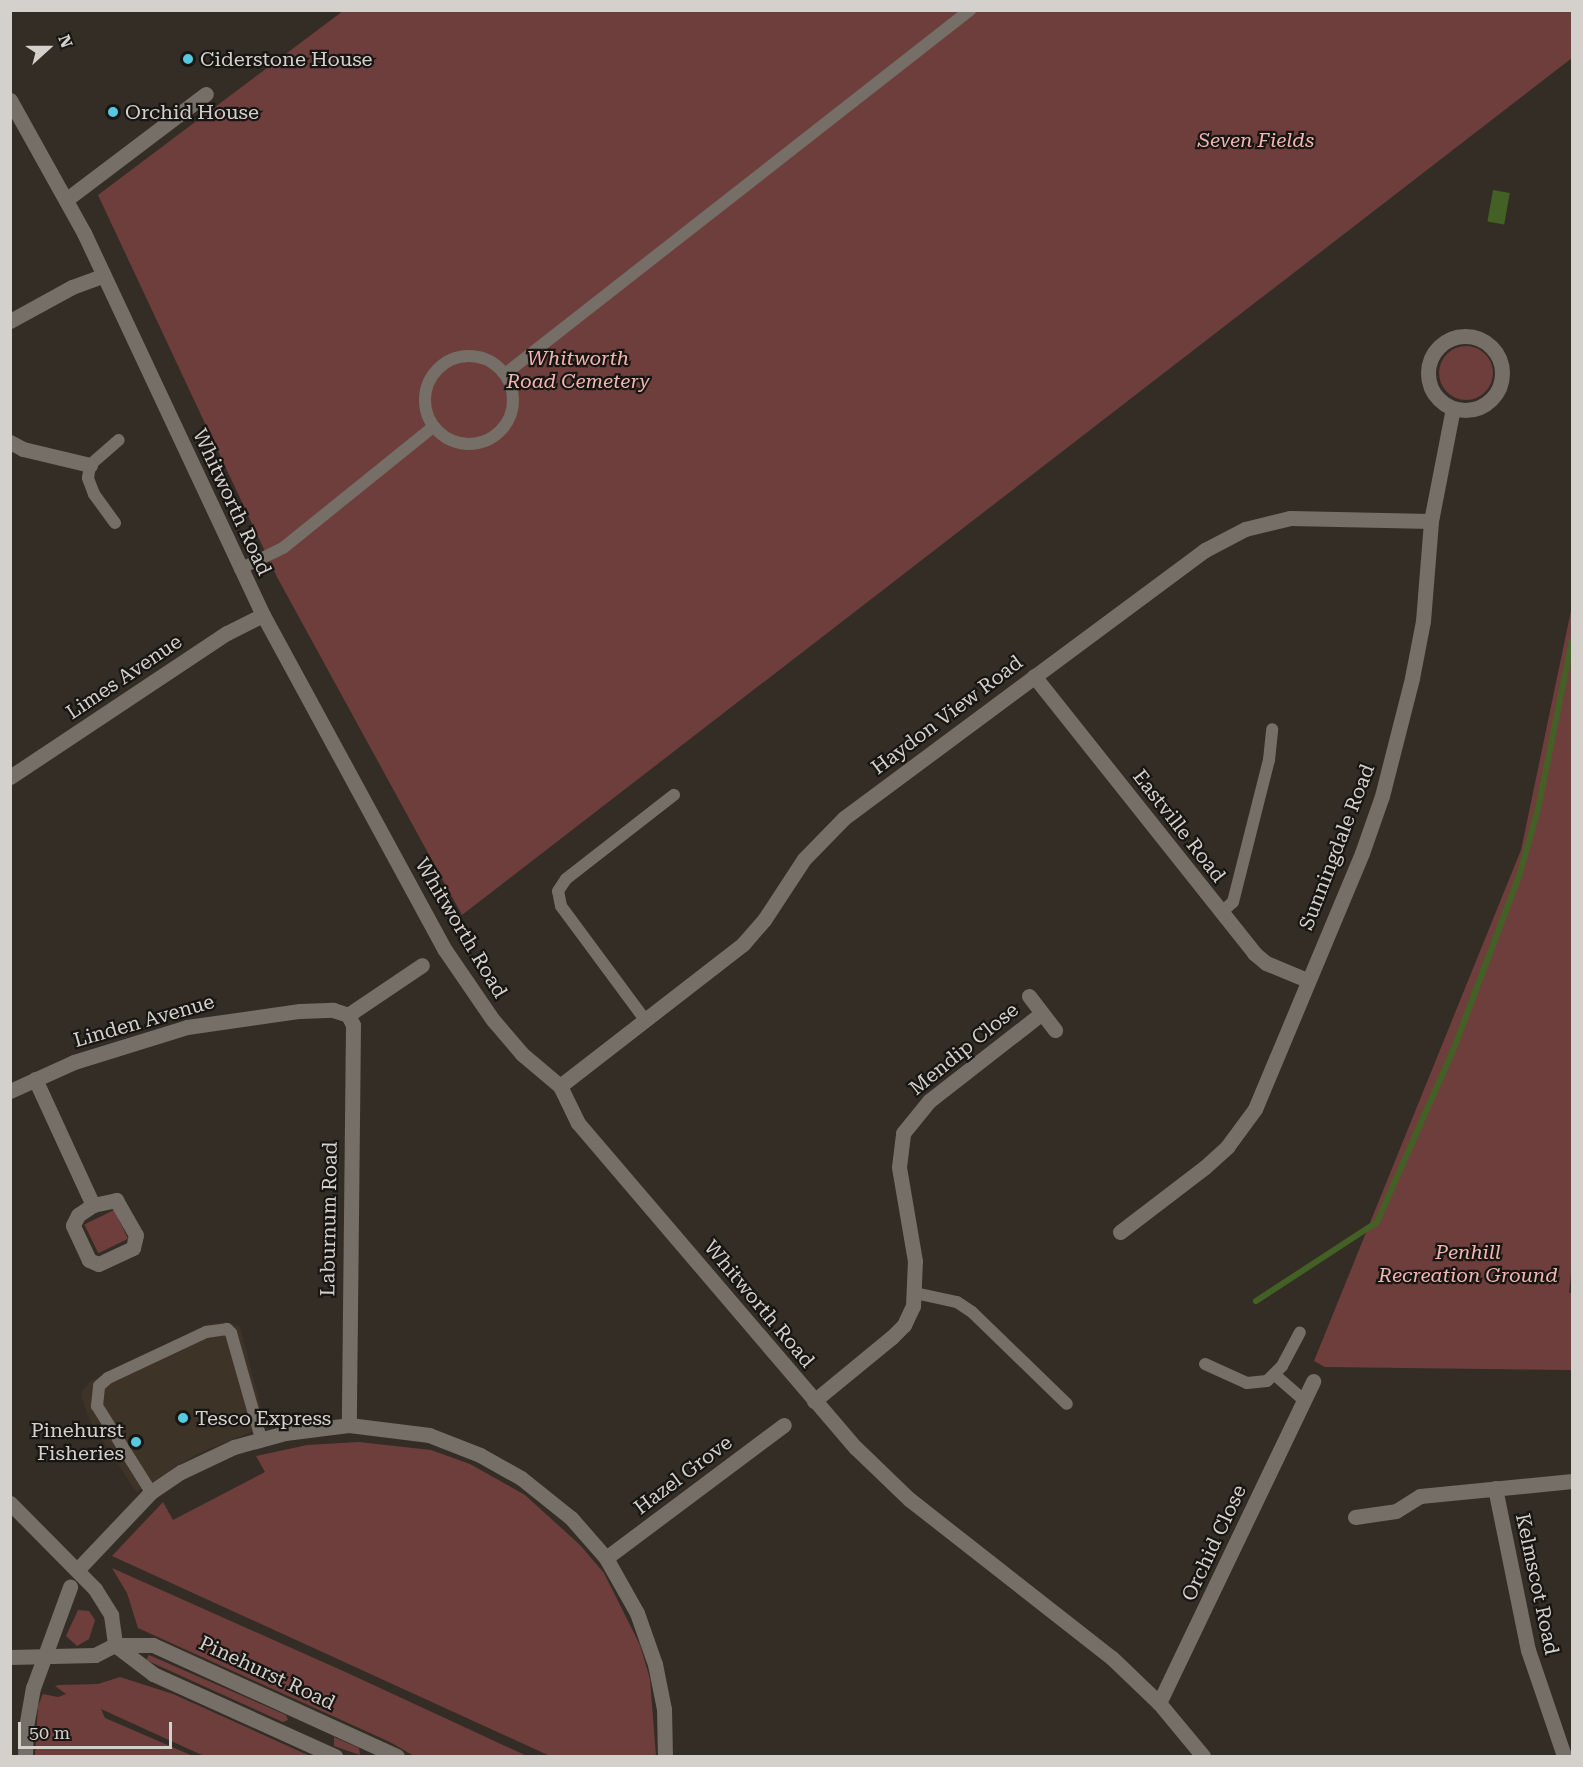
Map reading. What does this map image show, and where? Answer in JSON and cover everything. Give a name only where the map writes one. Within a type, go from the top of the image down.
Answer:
[{"type":"street","points":[[67,199],[206,94]]},
{"type":"street","name":"Whitworth Road","points":[[10,100],[67,199],[263,615],[456,968],[522,1054],[560,1086],[578,1123],[814,1401],[909,1499],[1102,1650],[1159,1703],[1203,1756]]},
{"type":"street","points":[[10,321],[74,286],[102,276]]},
{"type":"street","points":[[1462,337],[1477,339],[1490,346],[1498,358],[1500,384],[1493,397],[1482,406],[1468,410],[1453,408],[1434,392],[1430,363],[1448,341],[1462,337]]},
{"type":"street","name":"Sunningdale Road","points":[[1120,1232],[1205,1167],[1243,1127],[1272,1073],[1307,980],[1362,853],[1399,735],[1423,621],[1431,521],[1453,408]]},
{"type":"street","points":[[10,442],[23,449],[90,465]]},
{"type":"street","name":"Haydon View Road","points":[[560,1086],[743,944],[764,920],[804,859],[844,818],[1205,550],[1245,529],[1266,522],[1319,517],[1431,521]]},
{"type":"street","name":"Limes Avenue","points":[[10,777],[227,633],[263,615]]},
{"type":"street","name":"Eastville Road","points":[[1034,676],[1221,913],[1266,963],[1307,980]]},
{"type":"street","points":[[348,1015],[422,965]]},
{"type":"street","name":"Mendip Close","points":[[1029,996],[1055,1030]]},
{"type":"street","name":"Linden Avenue","points":[[10,1091],[118,1046],[187,1027],[300,1011],[333,1010],[348,1015]]},
{"type":"street","name":"Mendip Close","points":[[814,1401],[904,1325],[915,1293],[915,1261],[899,1167],[903,1133],[929,1101],[1042,1013]]},
{"type":"street","name":"Laburnum Road","points":[[348,1015],[353,1025],[349,1425]]},
{"type":"street","points":[[35,1079],[93,1205]]},
{"type":"street","points":[[109,1198],[119,1202],[137,1243],[98,1264],[89,1260],[73,1225],[78,1215],[93,1205],[109,1198]]},
{"type":"street","name":"Orchid Close","points":[[1159,1703],[1313,1381]]},
{"type":"street","points":[[78,1569],[151,1492],[200,1462],[261,1438],[349,1425],[429,1435],[500,1466],[571,1518],[606,1558],[637,1613],[655,1664],[663,1709],[665,1756]]},
{"type":"street","name":"Hazel Grove","points":[[606,1558],[784,1425]]},
{"type":"street","points":[[1355,1517],[1396,1511],[1420,1496],[1572,1481]]},
{"type":"street","name":"Kelmscot Road","points":[[1495,1488],[1528,1650],[1564,1756]]},
{"type":"street","points":[[10,1503],[78,1569],[111,1615],[115,1645],[153,1674],[335,1756]]},
{"type":"street","points":[[25,1756],[26,1727],[42,1658],[70,1587]]},
{"type":"street","name":"Pinehurst Road","points":[[10,1657],[95,1655],[115,1645],[153,1645],[391,1755]]},
{"type":"street","points":[[304,1743],[315,1718]]},
{"type":"lane","points":[[505,374],[970,10]]},
{"type":"lane","points":[[483,357],[505,374],[511,386],[512,414],[495,436],[470,445],[443,436],[434,427],[427,414],[426,387],[442,364],[455,358],[483,357]]},
{"type":"lane","points":[[240,569],[283,548],[434,427]]},
{"type":"lane","points":[[115,523],[94,494],[88,478],[90,465],[120,440]]},
{"type":"lane","points":[[1221,913],[1233,902],[1269,760],[1272,729]]},
{"type":"lane","points":[[646,1021],[561,906],[558,891],[566,879],[674,795]]},
{"type":"lane","points":[[915,1293],[957,1302],[972,1312],[1067,1404]]},
{"type":"lane","points":[[151,1492],[97,1406],[99,1386],[108,1378],[206,1332],[227,1329],[231,1333],[261,1438]]},
{"type":"lane","points":[[1205,1364],[1247,1383],[1267,1381],[1275,1375],[1300,1332]]},
{"type":"lane","points":[[1275,1375],[1304,1400]]},
{"type":"shaded area","points":[[1493,190],[1510,193],[1504,224],[1487,222]]},
{"type":"shaded area","points":[[227,1322],[240,1327],[266,1426],[197,1454],[136,1492],[91,1423],[81,1397],[83,1390],[91,1381],[207,1324]]},
{"type":"green space","name":"Whitworth Road Cemetery","points":[[343,11],[1572,11],[1572,58],[462,915],[277,577],[98,195]]},
{"type":"green space","points":[[1466,346],[1476,348],[1485,354],[1491,363],[1493,373],[1491,383],[1485,392],[1476,398],[1466,400],[1456,398],[1447,392],[1441,383],[1439,373],[1441,363],[1447,354],[1456,348]]},
{"type":"green space","name":"Penhill Recreation Ground","points":[[1572,606],[1572,1264],[1569,1293],[1572,1293],[1572,1370],[1325,1367],[1314,1361],[1521,850]]},
{"type":"green space","points":[[114,1210],[128,1239],[98,1253],[84,1224]]},
{"type":"green space","points":[[359,1442],[431,1450],[470,1464],[525,1495],[580,1545],[604,1573],[640,1645],[650,1679],[656,1756],[550,1756],[112,1556],[163,1502],[173,1520],[265,1472],[256,1456],[307,1445]]},
{"type":"green space","points":[[112,1568],[527,1756],[414,1756],[390,1742],[138,1628],[127,1593]]},
{"type":"green space","points":[[78,1610],[89,1611],[95,1620],[89,1639],[77,1646],[66,1636]]},
{"type":"green space","points":[[149,1655],[286,1715],[288,1720],[283,1722],[146,1660]]},
{"type":"green space","points":[[120,1677],[173,1694],[310,1756],[204,1756],[101,1709],[105,1718],[193,1756],[35,1756],[38,1706],[43,1694],[58,1697],[66,1694],[55,1686],[98,1684]]},
{"type":"green space","points":[[334,1737],[359,1748],[360,1755],[334,1746]]},
{"type":"waterway","points":[[1256,1301],[1377,1222],[1454,1048],[1520,873],[1538,809],[1572,640]]},
{"type":"place","name":"Ciderstone House","points":[[188,59]]},
{"type":"place","name":"Orchid House","points":[[113,112]]},
{"type":"place","name":"Tesco Express","points":[[183,1418]]},
{"type":"place","name":"Pinehurst Fisheries","points":[[136,1442]]},
{"type":"park label","name":"Seven Fields","points":[[1256,140]]}]
